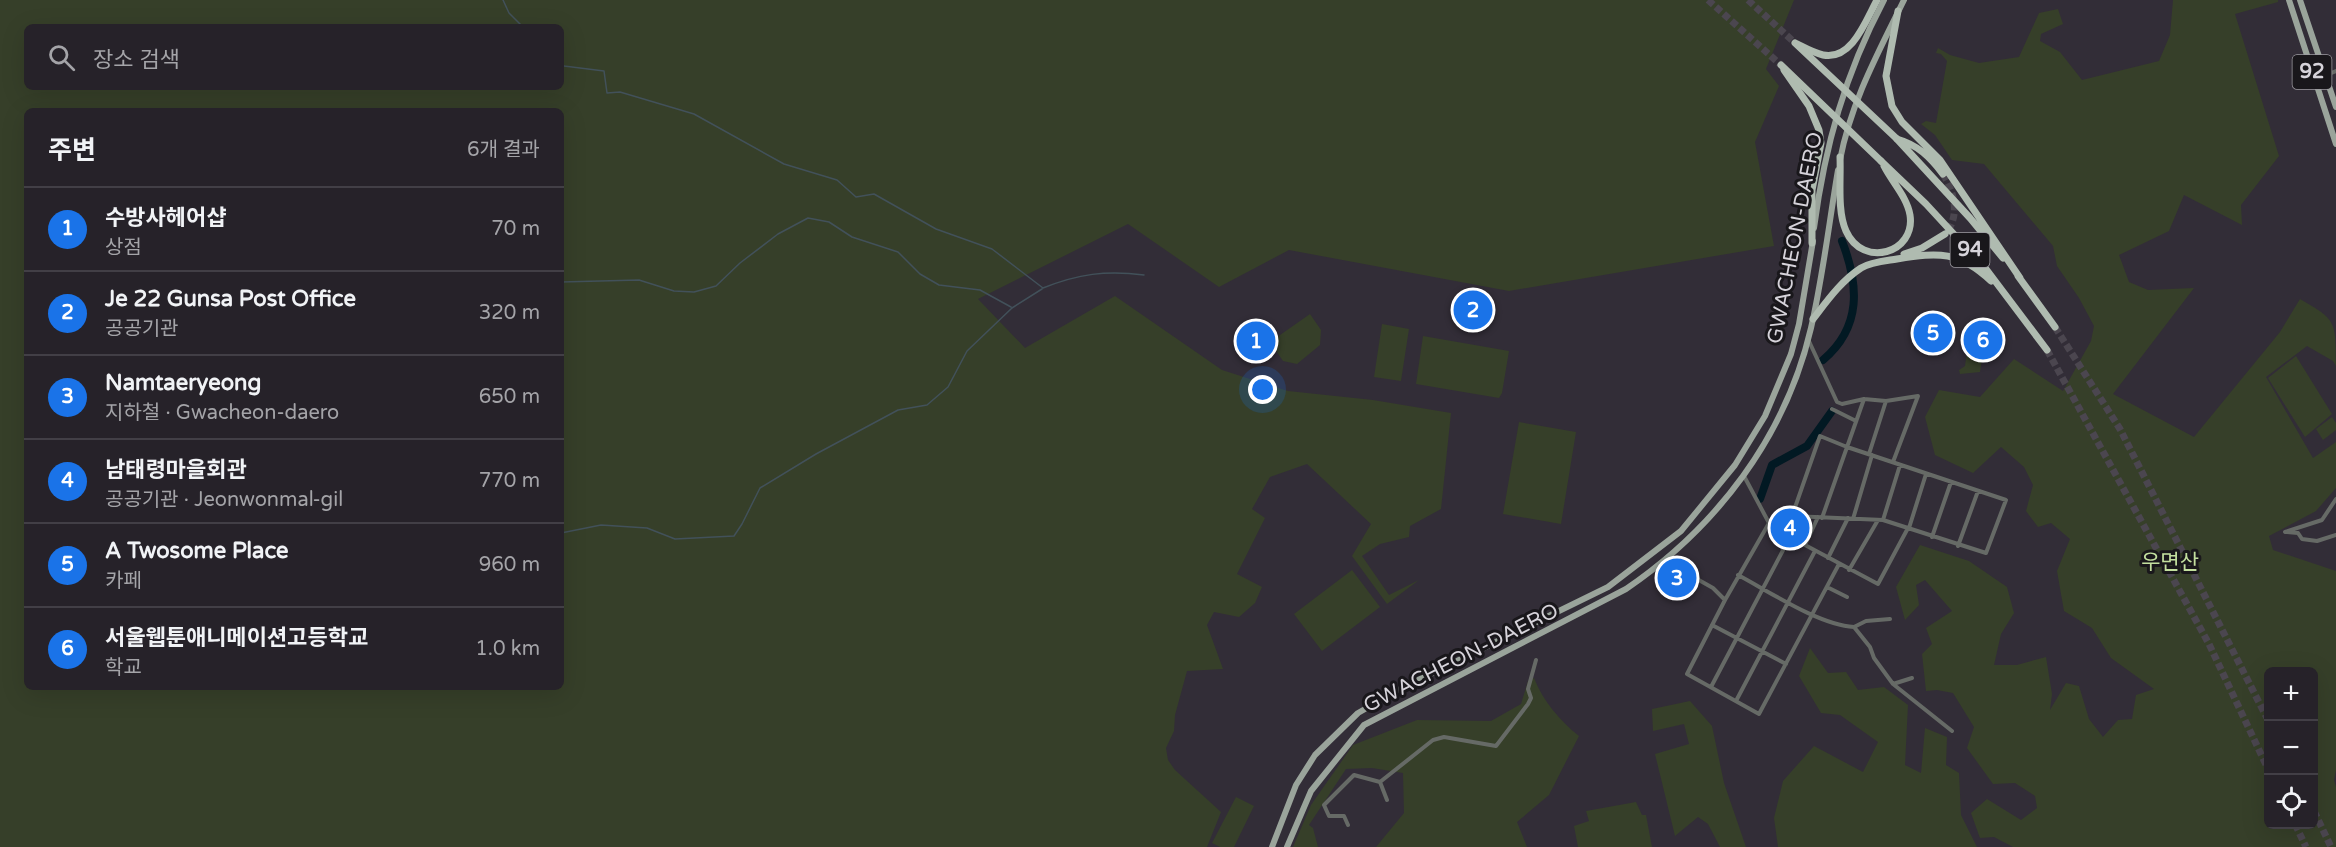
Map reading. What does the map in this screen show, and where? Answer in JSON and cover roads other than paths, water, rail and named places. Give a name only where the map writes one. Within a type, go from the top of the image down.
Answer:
[{"type":"highway","name":"94","points":[[1877,0],[1849,47],[1836,55],[1824,55],[1796,43],[1897,139],[1970,218],[2020,278],[2055,327]]},
{"type":"highway","points":[[1898,11],[1886,76],[1892,106],[1902,122],[1940,160],[2020,278]]},
{"type":"highway","name":"94","points":[[1812,243],[1812,190],[1821,143],[1814,116],[1781,65],[1956,234],[1986,269],[2047,350]]},
{"type":"highway","points":[[1897,139],[1909,142],[1927,155],[1943,174]]},
{"type":"highway","points":[[1840,158],[1842,219],[1845,230],[1854,244],[1866,252],[1873,253],[1897,247],[1907,234],[1910,223],[1908,208],[1881,161]]},
{"type":"highway","points":[[1813,319],[1840,285],[1860,269],[1872,263],[1922,248],[1945,234]]},
{"type":"highway","points":[[1872,263],[1929,254],[1947,255],[1974,266],[2006,295]]},
{"type":"main road","name":"GWACHEON-DAERO","points":[[1272,847],[1296,785],[1315,755],[1358,713],[1400,689],[1608,586],[1681,531],[1735,465],[1765,416],[1791,354],[1799,324],[1819,190],[1837,113],[1846,83],[1884,0]]},
{"type":"main road","name":"GWACHEON-DAERO","points":[[1287,847],[1311,791],[1364,725],[1626,589],[1665,561],[1716,512],[1744,476],[1787,402],[1811,329],[1840,158],[1852,111],[1868,70],[1904,0]]},
{"type":"main road","name":"92","points":[[2289,0],[2336,144]]},
{"type":"main road","name":"92","points":[[2300,0],[2336,107]]},
{"type":"main road","points":[[1799,324],[1811,329]]},
{"type":"main road","points":[[1735,465],[1744,476]]},
{"type":"main road","points":[[1529,626],[1534,638]]},
{"type":"street","points":[[2325,75],[2336,71]]},
{"type":"street","name":"GWACHEON-DAERO","points":[[1808,339],[1837,402],[1842,404],[1864,399],[1886,401],[1917,396],[1893,462]]},
{"type":"street","points":[[1805,545],[1820,517],[1864,399]]},
{"type":"street","points":[[1828,558],[1850,519],[1886,401]]},
{"type":"street","points":[[1832,409],[1856,421]]},
{"type":"street","points":[[1792,516],[1820,436],[2006,500],[1986,553],[1880,520],[1792,516],[1769,523],[1738,575],[1687,674],[1759,714],[1839,564]]},
{"type":"street","points":[[1849,570],[1880,520],[1900,465]]},
{"type":"street","points":[[1744,476],[1769,523],[1790,537],[1878,584],[1908,528],[1926,474]]},
{"type":"street","points":[[1932,537],[1951,482]]},
{"type":"street","points":[[1958,546],[1978,491]]},
{"type":"street","points":[[2336,499],[2322,520],[2285,532],[2298,533],[2302,540],[2317,541],[2336,535]]},
{"type":"street","points":[[1711,687],[1790,537]]},
{"type":"street","points":[[1736,701],[1815,550]]},
{"type":"street","points":[[1665,561],[1713,588],[1725,600]]},
{"type":"street","points":[[1738,575],[1840,626],[1854,627],[1866,621],[1890,619]]},
{"type":"street","points":[[1827,586],[1846,597]]},
{"type":"street","points":[[1712,625],[1786,664]]},
{"type":"street","points":[[1854,627],[1870,647],[1874,658],[1893,684],[1952,731]]},
{"type":"street","points":[[1534,705],[1528,688],[1536,660]]},
{"type":"street","points":[[1893,684],[1912,678]]},
{"type":"street","points":[[1380,782],[1433,740],[1444,737],[1496,746],[1531,698]]},
{"type":"street","points":[[1348,825],[1344,816],[1329,816],[1324,805],[1354,775],[1380,782]]},
{"type":"street","points":[[1380,782],[1387,800]]},
{"type":"waterway","points":[[503,0],[509,13],[520,24]]},
{"type":"waterway","points":[[564,66],[604,71],[607,93],[620,92],[694,114],[784,164],[837,180],[856,197],[874,194],[936,229],[992,249],[1043,288],[1092,274],[1144,275]]},
{"type":"waterway","points":[[564,282],[639,280],[674,291],[694,292],[716,286],[740,263],[778,234],[808,218],[829,222],[852,237],[898,252],[920,274],[939,285],[980,290],[1011,307]]},
{"type":"waterway","points":[[1823,360],[1845,334],[1851,319],[1854,289],[1848,257],[1842,241]]},
{"type":"waterway","points":[[564,532],[601,525],[647,528],[675,539],[734,536],[760,488],[816,454],[898,410],[927,405],[948,387],[967,351],[1012,308],[1042,289]]},
{"type":"waterway","points":[[1760,499],[1772,465],[1807,446],[1832,411]]},
{"type":"tunnel","points":[[1708,0],[1781,65]]},
{"type":"tunnel","points":[[1748,0],[1795,43]]},
{"type":"tunnel","points":[[1943,174],[1954,203],[1953,218],[1947,232]]},
{"type":"tunnel","points":[[2055,327],[2120,429],[2264,712]]},
{"type":"tunnel","points":[[2047,350],[2209,644],[2264,761]]},
{"type":"tunnel","points":[[2318,819],[2331,847]]},
{"type":"tunnel","points":[[2297,829],[2306,847]]},
{"type":"place","name":"Je 22 Gunsa Post Office","points":[[1473,310]]},
{"type":"place","name":"A Twosome Place","points":[[1933,333]]},
{"type":"place","name":"서울웹툰애니메이션고등학교","points":[[1983,340]]},
{"type":"place","name":"수방사헤어샵","points":[[1256,341]]},
{"type":"place","name":"남태령마을회관","points":[[1790,528]]},
{"type":"place","name":"Namtaeryeong","points":[[1677,578]]},
{"type":"park label","name":"우면산","points":[[2170,562]]}]
